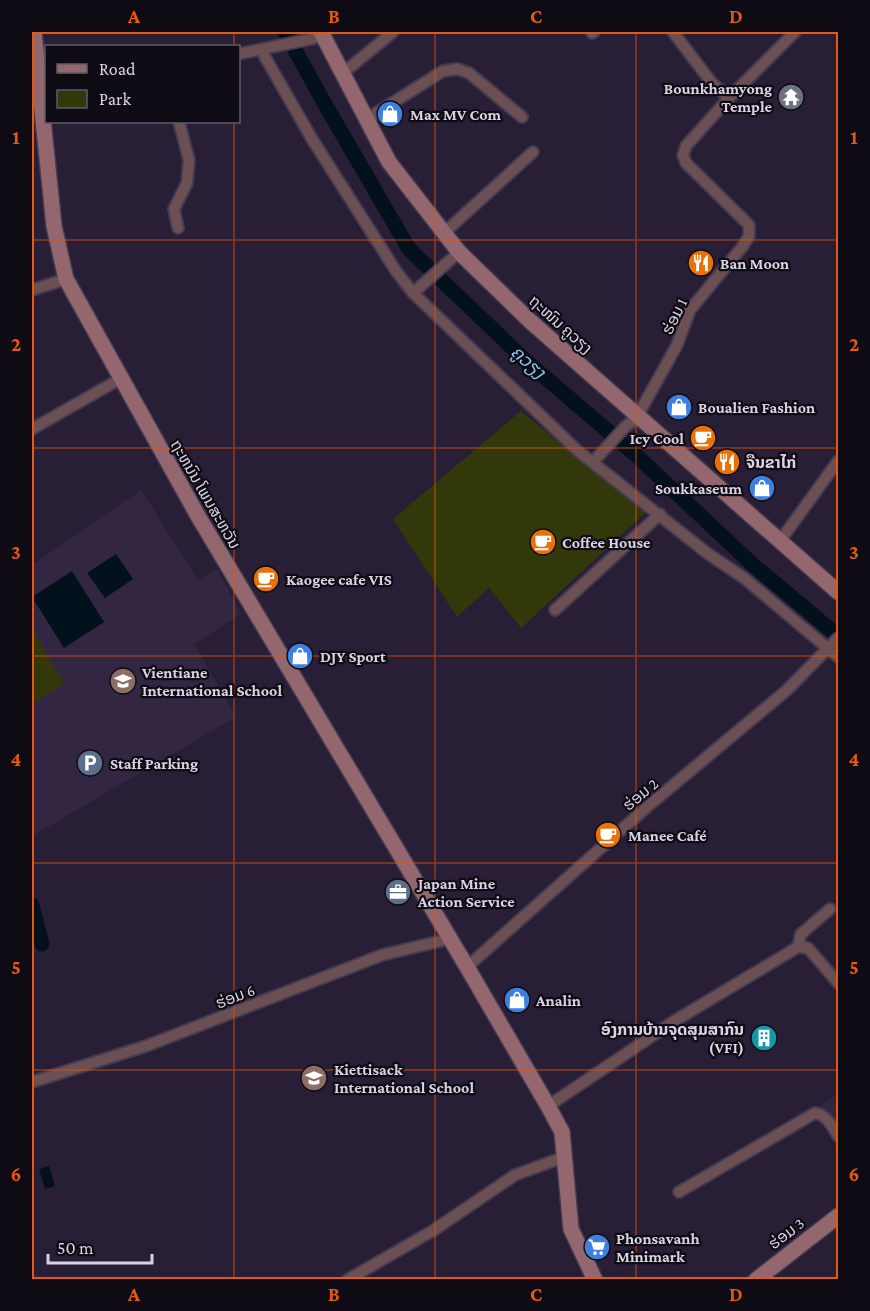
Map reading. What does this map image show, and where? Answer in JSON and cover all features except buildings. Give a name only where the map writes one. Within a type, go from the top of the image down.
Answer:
[{"type":"street","name":"ຖະຫນົນ ໂພນສະຫວັນ","points":[[34,32],[54,226],[66,279],[198,516],[467,967],[562,1132],[571,1229],[595,1280]]},
{"type":"street","points":[[343,73],[393,32]]},
{"type":"street","points":[[673,32],[712,83],[729,98],[795,32]]},
{"type":"street","points":[[240,54],[264,50],[318,35]]},
{"type":"street","name":"ຖະໜົນ ຄູວຽງ","points":[[318,35],[343,73],[389,162],[445,232],[454,256],[530,321],[631,422],[780,541],[838,592]]},
{"type":"street","points":[[264,50],[312,139],[396,271],[414,292],[578,451],[595,459],[707,553],[833,643],[838,657]]},
{"type":"street","points":[[367,119],[443,71],[457,69],[469,73],[522,117]]},
{"type":"street","name":"ຮ່ອມ 1","points":[[595,459],[631,422],[677,345],[690,310],[749,236],[748,225],[686,163],[683,155],[686,146],[729,98]]},
{"type":"street","points":[[178,228],[174,209],[187,183],[189,159],[179,123]]},
{"type":"street","points":[[445,232],[533,152]]},
{"type":"street","points":[[414,292],[454,256]]},
{"type":"street","points":[[32,290],[66,279]]},
{"type":"street","points":[[32,429],[120,379]]},
{"type":"street","points":[[780,541],[838,460]]},
{"type":"street","points":[[555,610],[660,514]]},
{"type":"street","name":"ຮ່ອມ 2","points":[[467,967],[647,807],[787,690],[833,643]]},
{"type":"street","points":[[798,947],[801,934],[830,909]]},
{"type":"street","name":"ຮ່ອມ 6","points":[[32,1082],[146,1046],[382,955],[449,939]]},
{"type":"street","points":[[548,1106],[676,1020],[798,947],[808,948],[838,983]]},
{"type":"street","points":[[679,1192],[815,1113],[826,1118],[838,1136]]},
{"type":"street","points":[[347,1280],[434,1230],[515,1175],[564,1157]]},
{"type":"street","name":"ຮ່ອມ 3","points":[[756,1280],[838,1216]]},
{"type":"shaded area","name":"Vientiane International School","points":[[141,490],[198,580],[217,569],[241,614],[194,644],[236,717],[32,836],[32,565]]},
{"type":"shaded area","points":[[838,1093],[838,1134],[819,1107]]},
{"type":"green space","points":[[521,411],[645,513],[521,628],[489,588],[457,617],[393,519]]},
{"type":"green space","points":[[32,628],[64,684],[32,703]]},
{"type":"water","points":[[116,554],[133,579],[105,598],[87,573]]},
{"type":"water","points":[[72,571],[104,622],[64,648],[32,597]]},
{"type":"water","points":[[49,1166],[55,1186],[45,1189],[39,1169]]},
{"type":"waterway","name":"ຄູວຽງ","points":[[285,32],[409,249],[526,361],[636,455],[752,564],[838,636]]},
{"type":"waterway","points":[[32,905],[42,944]]},
{"type":"place","name":"Bounkhamyong Temple","points":[[791,97]]},
{"type":"place","name":"Max MV Com","points":[[390,114]]},
{"type":"place","name":"Ban Moon","points":[[701,263]]},
{"type":"place","name":"Boualien Fashion","points":[[679,407]]},
{"type":"place","name":"Icy Cool","points":[[703,438]]},
{"type":"place","name":"ຈືນຂາໄກ່","points":[[727,462]]},
{"type":"place","name":"Soukkaseum","points":[[762,488]]},
{"type":"place","name":"Coffee House","points":[[543,542]]},
{"type":"place","name":"Kaogee cafe VIS","points":[[266,579]]},
{"type":"place","name":"DJY Sport","points":[[300,656]]},
{"type":"place","name":"Vientiane International School","points":[[123,681]]},
{"type":"place","name":"Staff Parking","points":[[90,763]]},
{"type":"place","name":"Manee Café","points":[[608,835]]},
{"type":"place","name":"Japan Mine Action Service","points":[[398,892]]},
{"type":"place","name":"Analin","points":[[517,1000]]},
{"type":"place","name":"ອົງການບ້ານຈຸດສຸມສາກົນ (VFI)","points":[[764,1038]]},
{"type":"place","name":"Kiettisack International School","points":[[314,1078]]},
{"type":"place","name":"Phonsavanh Minimark","points":[[597,1247]]}]
